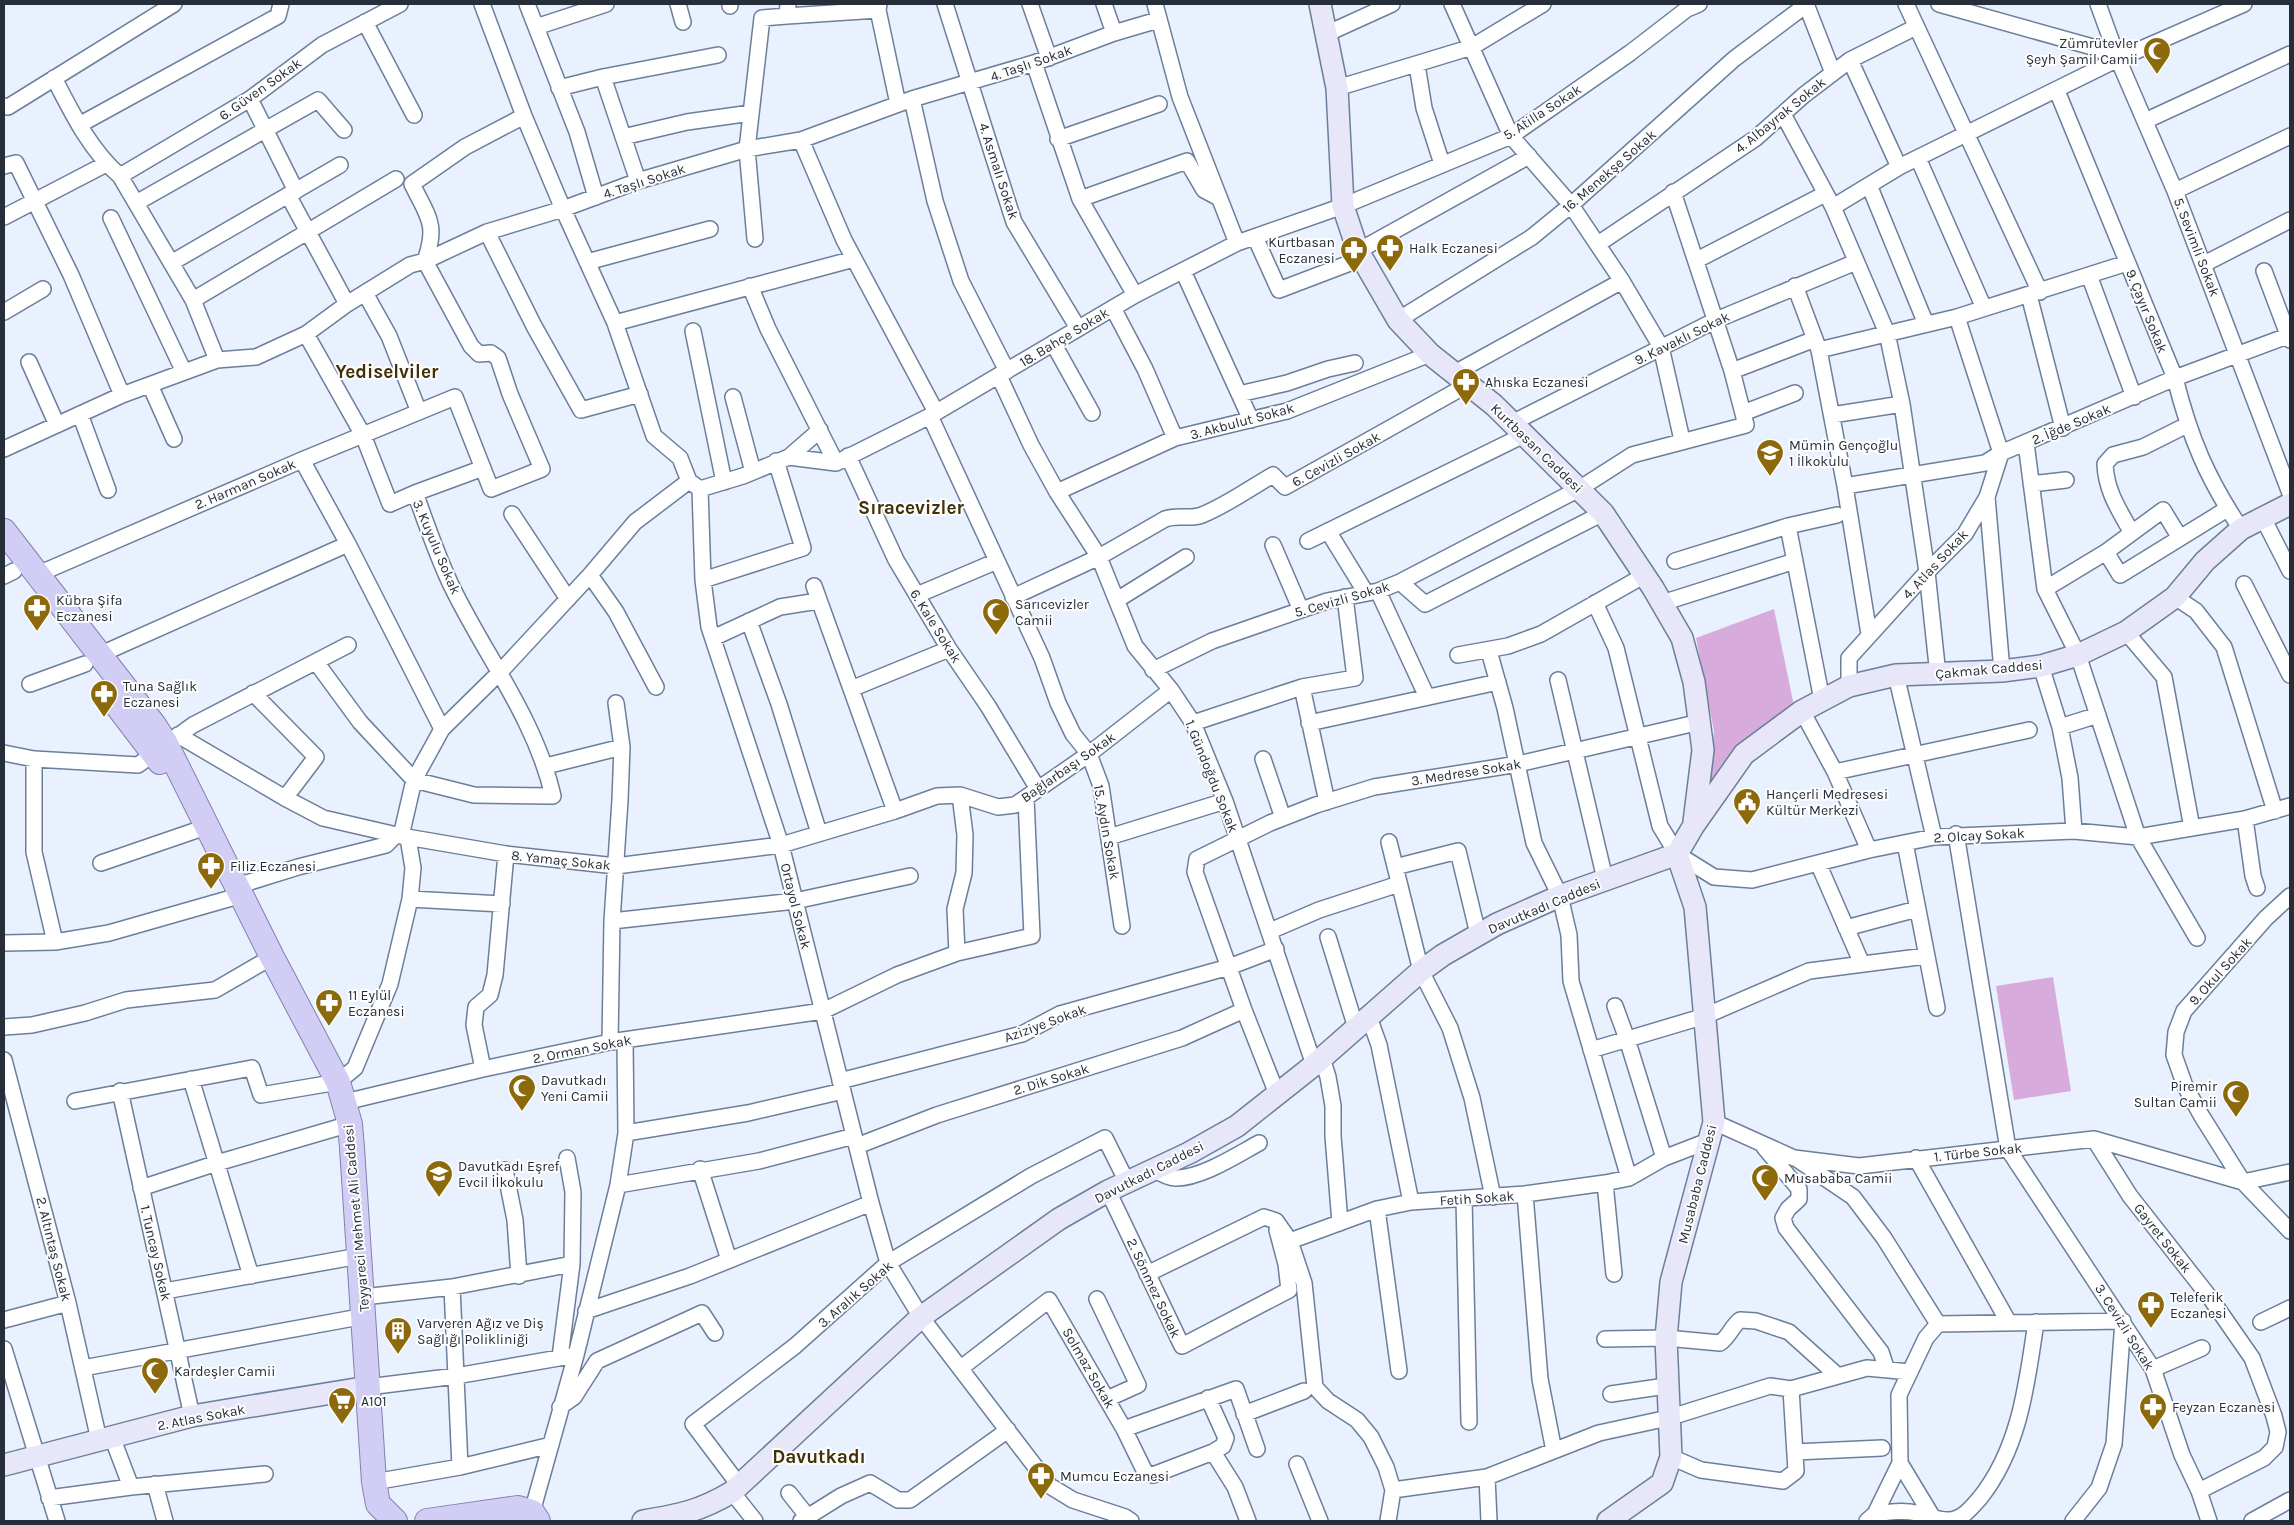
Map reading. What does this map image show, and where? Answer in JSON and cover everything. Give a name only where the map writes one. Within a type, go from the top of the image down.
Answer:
[{"type":"main road","name":"Kurtbasan Caddesi","points":[[1320,4],[1337,88],[1343,206],[1361,255],[1398,320],[1430,354],[1494,405],[1603,513],[1662,603],[1682,638],[1694,682],[1700,722],[1703,750],[1694,825]]},
{"type":"main road","name":"Çakmak Caddesi","points":[[1694,825],[1744,754],[1802,711],[1822,700],[1849,686],[1896,675],[1938,675],[2002,671],[2042,666],[2078,655],[2126,632],[2176,597],[2205,561],[2240,529],[2290,504]]},
{"type":"main road","name":"Teyyareci Mehmet Ali Caddesi","points":[[4,531],[15,569],[92,659],[154,725],[167,744],[344,1103],[364,1306],[368,1387],[378,1503]]},
{"type":"main road","name":"Teyyareci Mehmet Ali Caddesi","points":[[167,744],[203,828],[236,883]]},
{"type":"main road","points":[[1677,854],[1694,825]]},
{"type":"main road","name":"Davutkadı Caddesi","points":[[643,1521],[682,1514],[708,1506],[735,1488],[921,1317],[1058,1219],[1108,1191],[1237,1126],[1318,1061],[1443,954],[1496,924],[1560,896],[1677,854]]},
{"type":"main road","name":"Musababa Caddesi","points":[[1608,1521],[1662,1484],[1671,1457],[1666,1386],[1666,1338],[1672,1282],[1711,1132],[1705,1016],[1695,907],[1677,854]]},
{"type":"main road","name":"2. Atlas Sokak","points":[[4,1465],[192,1416],[368,1387]]},
{"type":"main road","points":[[378,1503],[395,1521]]},
{"type":"main road","points":[[427,1521],[518,1508],[535,1516]]},
{"type":"street","points":[[79,125],[278,16],[280,4]]},
{"type":"street","name":"6. Güven Sokak","points":[[120,176],[250,100],[322,45],[400,4]]},
{"type":"street","name":"Ortayol Sokak","points":[[482,4],[524,116],[563,209],[615,323],[654,436],[680,458],[694,485],[709,627],[781,845],[855,1141],[888,1263],[921,1317],[1050,1486],[1073,1500],[1125,1517],[1131,1521]]},
{"type":"street","points":[[527,4],[577,132],[596,197]]},
{"type":"street","points":[[536,27],[606,4]]},
{"type":"street","points":[[678,4],[683,22]]},
{"type":"street","name":"4. Asmalı Sokak","points":[[945,4],[1014,222],[1078,328]]},
{"type":"street","points":[[1030,4],[1049,58]]},
{"type":"street","points":[[1104,4],[1114,33]]},
{"type":"street","points":[[1155,4],[1180,97],[1237,243]]},
{"type":"street","points":[[1326,34],[1392,4]]},
{"type":"street","points":[[1452,4],[1511,136],[1571,205],[1622,281],[1661,347],[1682,440]]},
{"type":"street","points":[[1337,88],[1472,48],[1543,4]]},
{"type":"street","name":"5. Atilla Sokak","points":[[1343,206],[1511,136],[1630,53],[1686,9],[1699,4]]},
{"type":"street","points":[[1806,4],[1833,73]]},
{"type":"street","name":"16. Menekşe Sokak","points":[[1398,320],[1532,237],[1571,205],[1734,60],[1806,4]]},
{"type":"street","points":[[1906,4],[1967,134],[2034,293],[2063,428]]},
{"type":"street","points":[[1941,4],[2096,48],[2118,59]]},
{"type":"street","name":"5. Sevimli Sokak","points":[[2098,4],[2118,59],[2204,264],[2290,493]]},
{"type":"street","points":[[1833,207],[1898,167],[2057,91],[2118,59],[2244,4]]},
{"type":"street","points":[[4,106],[8,107],[165,7]]},
{"type":"street","points":[[755,239],[747,149],[762,18],[787,10],[878,7]]},
{"type":"street","name":"1. Gündoğdu Sokak","points":[[878,7],[935,201],[961,281],[1003,373],[1031,445],[1057,492],[1099,557],[1135,646],[1171,690],[1193,723],[1225,801],[1276,949],[1318,1061],[1328,1077],[1333,1106],[1332,1136],[1340,1223]]},
{"type":"street","name":"4. Taşlı Sokak","points":[[4,449],[122,395],[184,372],[218,360],[256,357],[306,334],[347,304],[410,265],[425,261],[487,232],[563,209],[638,181],[747,149],[801,140],[905,101],[1034,63],[1114,33],[1158,20]]},
{"type":"street","points":[[366,22],[414,115]]},
{"type":"street","name":"4. Albayrak Sokak","points":[[1598,244],[1756,138],[1804,95],[1850,60],[1916,27]]},
{"type":"street","points":[[2145,122],[2290,54]]},
{"type":"street","points":[[559,88],[603,77],[718,55]]},
{"type":"street","points":[[1850,60],[1898,167]]},
{"type":"street","points":[[1034,63],[1058,140],[1080,199],[1135,295]]},
{"type":"street","points":[[1417,65],[1424,108],[1442,164]]},
{"type":"street","points":[[603,77],[638,181]]},
{"type":"street","points":[[54,78],[79,125],[106,164],[120,176],[193,300],[218,360]]},
{"type":"street","name":"9. Çayır Sokak","points":[[2057,91],[2175,378],[2187,425],[2208,476],[2240,529]]},
{"type":"street","points":[[250,100],[309,232],[347,304]]},
{"type":"street","points":[[136,203],[318,100],[344,130]]},
{"type":"street","points":[[1058,140],[1159,104]]},
{"type":"street","points":[[624,137],[687,122],[751,113]]},
{"type":"street","points":[[1783,114],[1833,207],[1887,333],[1902,404],[1927,572],[1938,675]]},
{"type":"street","points":[[415,493],[483,468],[491,490],[542,469],[510,394],[498,358],[492,353],[479,354],[471,346],[425,261],[432,242],[432,224],[412,184],[465,147],[524,116]]},
{"type":"street","points":[[2175,191],[2290,136]]},
{"type":"street","name":"15. Aydın Sokak","points":[[801,140],[844,240],[933,414],[997,561],[1042,658],[1058,703],[1073,734],[1089,754],[1101,786],[1122,926]]},
{"type":"street","points":[[1255,237],[1279,290],[1361,255],[1529,156]]},
{"type":"street","points":[[1918,158],[1984,308]]},
{"type":"street","points":[[1080,199],[1187,161],[1204,190],[1219,198]]},
{"type":"street","points":[[4,217],[106,164]]},
{"type":"street","points":[[10,165],[35,202],[71,275],[122,395]]},
{"type":"street","points":[[171,263],[340,165]]},
{"type":"street","points":[[193,300],[396,179]]},
{"type":"street","points":[[1868,185],[1926,324]]},
{"type":"street","points":[[1673,192],[1697,260],[1732,371],[1744,419]]},
{"type":"street","points":[[1697,260],[1825,194]]},
{"type":"street","name":"18. Bahçe Sokak","points":[[842,460],[933,414],[1135,295],[1183,270],[1237,243],[1343,206]]},
{"type":"street","points":[[111,218],[184,372]]},
{"type":"street","points":[[2204,264],[2290,220]]},
{"type":"street","points":[[587,262],[710,229]]},
{"type":"street","points":[[487,232],[534,326],[581,410],[640,394]]},
{"type":"street","points":[[615,323],[854,259]]},
{"type":"street","name":"9. Kavaklı Sokak","points":[[1308,541],[1518,429],[1661,347],[1716,320],[1856,262]]},
{"type":"street","points":[[1732,371],[1817,344],[1887,333],[1957,317],[2127,263]]},
{"type":"street","points":[[1183,270],[1251,420]]},
{"type":"street","points":[[2264,271],[2290,337]]},
{"type":"street","points":[[2090,275],[2134,397]]},
{"type":"street","points":[[1460,379],[1622,281]]},
{"type":"street","name":"6. Kale Sokak","points":[[750,286],[768,328],[820,430],[842,460],[896,560],[949,649],[988,706],[1032,793]]},
{"type":"street","points":[[1795,286],[1817,344],[1845,486],[1869,634]]},
{"type":"street","points":[[4,312],[43,289]]},
{"type":"street","points":[[365,293],[389,336],[419,412]]},
{"type":"street","points":[[1113,308],[1145,369],[1175,438]]},
{"type":"street","points":[[1957,317],[2001,453]]},
{"type":"street","points":[[693,331],[724,482]]},
{"type":"street","name":"3. Kuyulu Sokak","points":[[306,334],[363,435],[390,504],[415,493],[453,589],[500,672],[546,766],[553,796],[474,795],[414,780]]},
{"type":"street","name":"2. İğde Sokak","points":[[1845,486],[1985,463],[2001,453],[2063,428],[2175,378],[2290,337]]},
{"type":"street","points":[[1053,343],[1092,413]]},
{"type":"street","name":"3. Akbulut Sokak","points":[[1057,492],[1175,438],[1287,411],[1430,354]]},
{"type":"street","points":[[29,362],[57,425]]},
{"type":"street","points":[[1240,394],[1288,383],[1328,369],[1355,363]]},
{"type":"street","name":"6. Cevizli Sokak","points":[[1099,557],[1165,519],[1174,516],[1190,519],[1203,515],[1273,476],[1285,487],[1460,379]]},
{"type":"street","points":[[150,385],[174,439]]},
{"type":"street","name":"5. Cevizli Sokak","points":[[1153,670],[1212,641],[1302,610],[1345,597],[1372,592],[1400,582],[1579,489],[1632,455],[1744,419],[1794,393]]},
{"type":"street","name":"2. Harman Sokak","points":[[15,569],[302,460],[455,397],[483,468]]},
{"type":"street","points":[[733,397],[753,472]]},
{"type":"street","points":[[1832,415],[1902,404]]},
{"type":"street","points":[[80,414],[108,490]]},
{"type":"street","points":[[2132,533],[2114,502],[2106,480],[2105,464],[2113,455],[2143,447],[2187,425]]},
{"type":"street","points":[[141,1188],[217,1163],[344,1103],[355,1068],[390,984],[410,899],[413,868],[402,836],[414,780],[442,729],[500,672],[590,575],[635,522],[694,485],[724,482],[782,459],[820,430]]},
{"type":"street","points":[[2026,443],[2045,589],[2078,655],[2138,837],[2197,938]]},
{"type":"street","name":"4. Atlas Sokak","points":[[1849,686],[1849,658],[1927,572],[1965,534],[1987,497],[2001,453]]},
{"type":"street","points":[[782,459],[842,460]]},
{"type":"street","points":[[703,580],[803,548],[782,459]]},
{"type":"street","points":[[302,460],[348,544],[442,729]]},
{"type":"street","points":[[2031,484],[2066,480]]},
{"type":"street","points":[[1987,497],[2002,671]]},
{"type":"street","points":[[2106,552],[2120,575],[2227,509]]},
{"type":"street","points":[[2045,589],[2106,552],[2163,510],[2180,538]]},
{"type":"street","points":[[1400,582],[1425,604],[1603,513]]},
{"type":"street","points":[[512,514],[568,599]]},
{"type":"street","points":[[1676,561],[1788,526],[1837,515]]},
{"type":"street","points":[[2264,518],[2289,567]]},
{"type":"street","points":[[1788,526],[1822,700]]},
{"type":"street","points":[[1328,531],[1372,592],[1427,697]]},
{"type":"street","points":[[30,684],[92,659],[348,544]]},
{"type":"street","points":[[1273,545],[1302,610]]},
{"type":"street","points":[[1013,596],[1099,557]]},
{"type":"street","points":[[1117,600],[1186,557]]},
{"type":"street","points":[[917,594],[997,561]]},
{"type":"street","points":[[1662,603],[1795,561]]},
{"type":"street","points":[[590,575],[616,612],[656,687]]},
{"type":"street","points":[[1458,656],[1508,646],[1541,634],[1645,575]]},
{"type":"street","points":[[2244,584],[2290,674]]},
{"type":"street","points":[[814,586],[895,811]]},
{"type":"street","points":[[1193,723],[1302,687],[1355,678],[1345,597]]},
{"type":"street","points":[[2176,597],[2196,611],[2224,647],[2275,811]]},
{"type":"street","points":[[713,638],[780,607],[818,601]]},
{"type":"street","points":[[1595,603],[1616,648],[1660,826],[1677,854]]},
{"type":"street","points":[[749,621],[779,704],[819,833]]},
{"type":"street","points":[[2126,632],[2164,677],[2192,828]]},
{"type":"street","points":[[4,753],[34,759],[138,765],[167,744],[253,693],[348,646]]},
{"type":"street","points":[[851,689],[949,649]]},
{"type":"street","points":[[1489,651],[1518,764],[1534,843],[1560,896],[1569,935],[1571,981],[1629,1178]]},
{"type":"street","points":[[316,662],[360,722],[414,780]]},
{"type":"street","points":[[2042,666],[2060,727],[2070,778],[2074,831]]},
{"type":"street","points":[[1896,675],[1934,837]]},
{"type":"street","points":[[1558,680],[1605,879]]},
{"type":"street","points":[[1309,723],[1498,682]]},
{"type":"street","points":[[1302,687],[1327,802]]},
{"type":"street","name":"Bağlarbaşı Sokak","points":[[781,845],[895,811],[938,796],[960,795],[998,807],[1015,805],[1089,754],[1171,690]]},
{"type":"street","points":[[253,693],[316,757],[284,798]]},
{"type":"street","points":[[610,1042],[612,921],[622,747],[616,703]]},
{"type":"street","points":[[1802,711],[1835,772],[1869,850]]},
{"type":"street","points":[[2060,727],[2098,715]]},
{"type":"street","name":"3. Medrese Sokak","points":[[1229,967],[1196,872],[1197,859],[1237,838],[1283,818],[1374,787],[1518,764],[1700,722]]},
{"type":"street","points":[[1835,772],[2029,730]]},
{"type":"street","name":"8. Yamaç Sokak","points":[[167,744],[323,818],[402,836],[506,854],[616,866],[781,845]]},
{"type":"street","points":[[546,766],[622,747]]},
{"type":"street","points":[[34,759],[34,852],[54,942]]},
{"type":"street","points":[[1262,760],[1283,818]]},
{"type":"street","name":"2. Orman Sokak","points":[[344,1103],[484,1069],[610,1042],[823,1011],[897,975],[956,953],[1032,936],[1032,793]]},
{"type":"street","points":[[956,953],[955,909],[964,873],[965,835],[960,795]]},
{"type":"street","points":[[1109,836],[1225,801]]},
{"type":"street","name":"2. Olcay Sokak","points":[[1677,854],[1714,878],[1752,880],[1869,850],[1934,837],[1956,834],[2074,831],[2138,837],[2246,819],[2290,806]]},
{"type":"street","points":[[2246,819],[2253,876],[2257,888]]},
{"type":"street","points":[[101,863],[203,828]]},
{"type":"street","points":[[1956,834],[2008,1148]]},
{"type":"street","points":[[4,942],[54,942],[109,933],[236,883],[386,845],[402,836]]},
{"type":"street","points":[[1388,842],[1421,971],[1450,1028],[1472,1098],[1493,1197]]},
{"type":"street","points":[[1905,843],[1937,1008]]},
{"type":"street","points":[[1395,866],[1458,851],[1478,934]]},
{"type":"street","points":[[484,1069],[474,1025],[476,1007],[490,995],[494,975],[506,854]]},
{"type":"street","points":[[1818,863],[1862,964]]},
{"type":"street","points":[[612,921],[795,901],[910,876]]},
{"type":"street","points":[[1270,930],[1327,907],[1399,884]]},
{"type":"street","name":"9. Okul Sokak","points":[[2290,896],[2266,918],[2184,1011],[2176,1032],[2174,1055],[2185,1086],[2243,1182],[2290,1231]]},
{"type":"street","points":[[410,899],[502,904]]},
{"type":"street","points":[[1846,928],[1917,909]]},
{"type":"street","points":[[1328,937],[1362,1022],[1379,1045],[1411,1202]]},
{"type":"street","name":"Aziziye Sokak","points":[[626,1133],[748,1113],[1022,1034],[1060,1014],[1229,967],[1276,949]]},
{"type":"street","points":[[1591,1050],[1705,1016],[1809,970],[1926,956]]},
{"type":"street","points":[[4,1027],[32,1025],[76,1015],[126,1000],[215,990],[272,957]]},
{"type":"street","points":[[1229,967],[1277,1094]]},
{"type":"street","points":[[1615,1006],[1664,1158]]},
{"type":"street","name":"2. Dik Sokak","points":[[618,1185],[700,1169],[759,1161],[855,1141],[1182,1038],[1244,1010]]},
{"type":"street","points":[[535,1516],[560,1407],[576,1355],[618,1185],[626,1133],[625,1040]]},
{"type":"street","name":"2. Altıntaş Sokak","points":[[4,1060],[68,1303],[82,1368],[105,1438],[131,1487]]},
{"type":"street","points":[[75,1101],[120,1091],[252,1068],[261,1095],[344,1103]]},
{"type":"street","points":[[192,1079],[251,1276]]},
{"type":"street","name":"1. Tuncay Sokak","points":[[120,1091],[192,1416]]},
{"type":"street","name":"1. Türbe Sokak","points":[[1711,1132],[1762,1144],[1794,1158],[1859,1166],[2094,1139],[2243,1182]]},
{"type":"street","name":"Fetih Sokak","points":[[1290,1241],[1377,1209],[1411,1202],[1526,1194],[1629,1178],[1711,1132]]},
{"type":"street","name":"3. Aralık Sokak","points":[[735,1488],[693,1424],[795,1346],[888,1263],[1031,1176],[1105,1138],[1127,1182]]},
{"type":"street","name":"Gayret Sokak","points":[[2094,1139],[2130,1196],[2211,1299],[2252,1358],[2274,1416],[2278,1432],[2275,1447],[2264,1458],[2199,1491]]},
{"type":"street","points":[[1154,1169],[1176,1179],[1199,1173],[1258,1143]]},
{"type":"street","points":[[1762,1144],[1799,1189],[1799,1199],[1788,1208],[1783,1218],[1786,1228],[1881,1352],[1887,1370]]},
{"type":"street","name":"3. Cevizli Sokak","points":[[2008,1148],[2153,1369],[2182,1455],[2199,1491],[2209,1521]]},
{"type":"street","points":[[560,1357],[572,1264],[574,1192],[567,1158]]},
{"type":"street","points":[[1794,1158],[1853,1197],[1884,1238],[1938,1324]]},
{"type":"street","points":[[1916,1158],[2009,1323]]},
{"type":"street","points":[[700,1169],[729,1260]]},
{"type":"street","points":[[505,1170],[515,1220],[519,1276]]},
{"type":"street","points":[[2243,1182],[2290,1172]]},
{"type":"street","points":[[1605,1183],[1614,1274]]},
{"type":"street","name":"2. Sönmez Sokak","points":[[1108,1191],[1182,1346],[1290,1290],[1286,1264],[1277,1235],[1276,1221]]},
{"type":"street","points":[[1526,1194],[1540,1379],[1554,1451]]},
{"type":"street","points":[[1464,1199],[1469,1422]]},
{"type":"street","points":[[586,1311],[690,1276],[871,1203]]},
{"type":"street","points":[[1377,1209],[1398,1370]]},
{"type":"street","points":[[1147,1274],[1264,1217],[1276,1221],[1290,1241],[1304,1283],[1315,1387],[1328,1401],[1357,1420],[1371,1437],[1386,1467],[1393,1490],[1388,1521]]},
{"type":"street","points":[[164,1291],[359,1256]]},
{"type":"street","points":[[82,1368],[178,1352],[364,1306],[572,1264]]},
{"type":"street","points":[[452,1287],[460,1467]]},
{"type":"street","points":[[1097,1299],[1138,1385],[1107,1399]]},
{"type":"street","name":"Solmaz Sokak","points":[[961,1368],[1049,1300],[1107,1399],[1145,1472],[1153,1475],[1213,1452]]},
{"type":"street","points":[[4,1320],[68,1303]]},
{"type":"street","points":[[560,1407],[574,1397],[597,1361],[702,1313],[715,1333]]},
{"type":"street","points":[[2261,1322],[2289,1313]]},
{"type":"street","points":[[1604,1339],[1666,1338],[1720,1343],[1728,1337],[1732,1326],[1740,1320],[1756,1321],[1789,1332],[1838,1376]]},
{"type":"street","points":[[1871,1518],[1900,1463],[1899,1395],[1926,1338],[1938,1324],[2123,1321],[2114,1444],[2099,1488],[2073,1521]]},
{"type":"street","points":[[1871,1518],[1896,1511],[1917,1513],[1935,1520],[1952,1520],[1969,1511],[1994,1480],[2017,1427],[2028,1380],[2036,1322]]},
{"type":"street","points":[[2153,1369],[2202,1348]]},
{"type":"street","points":[[4,1349],[56,1521]]},
{"type":"street","points":[[368,1387],[456,1376],[576,1355]]},
{"type":"street","points":[[1393,1490],[1488,1478],[1599,1433],[1668,1418],[1770,1386],[1791,1389],[1867,1368],[1910,1372]]},
{"type":"street","points":[[1611,1394],[1666,1386]]},
{"type":"street","points":[[1124,1430],[1236,1389],[1257,1449]]},
{"type":"street","points":[[1671,1457],[1701,1470],[1784,1481],[1796,1471],[1791,1389]]},
{"type":"street","points":[[1244,1414],[1304,1391]]},
{"type":"street","points":[[1208,1398],[1226,1438],[1223,1446],[1213,1452],[1234,1487],[1248,1521]]},
{"type":"street","points":[[790,1493],[804,1519],[842,1496],[870,1483],[898,1500],[910,1500],[1008,1430]]},
{"type":"street","points":[[378,1503],[460,1467],[551,1445]]},
{"type":"street","points":[[1795,1452],[1882,1448]]},
{"type":"street","points":[[1900,1463],[1935,1520]]},
{"type":"street","points":[[1297,1464],[1320,1521]]},
{"type":"street","points":[[49,1498],[155,1484],[265,1474]]},
{"type":"street","points":[[1488,1478],[1489,1521]]},
{"type":"street","points":[[155,1484],[165,1521]]},
{"type":"street","points":[[735,1488],[755,1521]]},
{"type":"street","points":[[2252,1521],[2283,1509]]},
{"type":"shaded area","points":[[1774,609],[1794,706],[1740,749],[1708,785],[1714,731],[1696,638]]},
{"type":"shaded area","points":[[2053,977],[2071,1091],[2014,1100],[1996,986]]},
{"type":"place","name":"Zümrütevler Şeyh Şamil Camii","points":[[2157,75]]},
{"type":"place","name":"Halk Eczanesi","points":[[1390,272]]},
{"type":"place","name":"Kurtbasan Eczanesi","points":[[1354,274]]},
{"type":"place","name":"Ahıska Eczanesi","points":[[1466,406]]},
{"type":"place","name":"Mümin Gençoğlu 1 İlkokulu","points":[[1770,477]]},
{"type":"place","name":"Kübra Şifa Eczanesi","points":[[37,632]]},
{"type":"place","name":"Sarıcevizler Camii","points":[[996,636]]},
{"type":"place","name":"Tuna Sağlık Eczanesi","points":[[104,718]]},
{"type":"place","name":"Hançerli Medresesi Kültür Merkezi","points":[[1747,826]]},
{"type":"place","name":"Filiz Eczanesi","points":[[211,890]]},
{"type":"place","name":"11 Eylül Eczanesi","points":[[329,1027]]},
{"type":"place","name":"Davutkadı Yeni Camii","points":[[522,1112]]},
{"type":"place","name":"Piremir Sultan Camii","points":[[2236,1118]]},
{"type":"place","name":"Davutkadı Eşref Evcil İlkokulu","points":[[439,1198]]},
{"type":"place","name":"Musababa Camii","points":[[1765,1202]]},
{"type":"place","name":"Teleferik Eczanesi","points":[[2151,1329]]},
{"type":"place","name":"Varveren Ağız ve Diş Sağlığı Polikliniği","points":[[398,1355]]},
{"type":"place","name":"Kardeşler Camii","points":[[155,1395]]},
{"type":"place","name":"A101","points":[[342,1425]]},
{"type":"place","name":"Feyzan Eczanesi","points":[[2153,1431]]},
{"type":"place","name":"Mumcu Eczanesi","points":[[1041,1500]]},
{"type":"district","name":"Yediselviler","points":[[387,371]]},
{"type":"district","name":"Sıracevizler","points":[[911,507]]},
{"type":"district","name":"Davutkadı","points":[[819,1456]]}]
